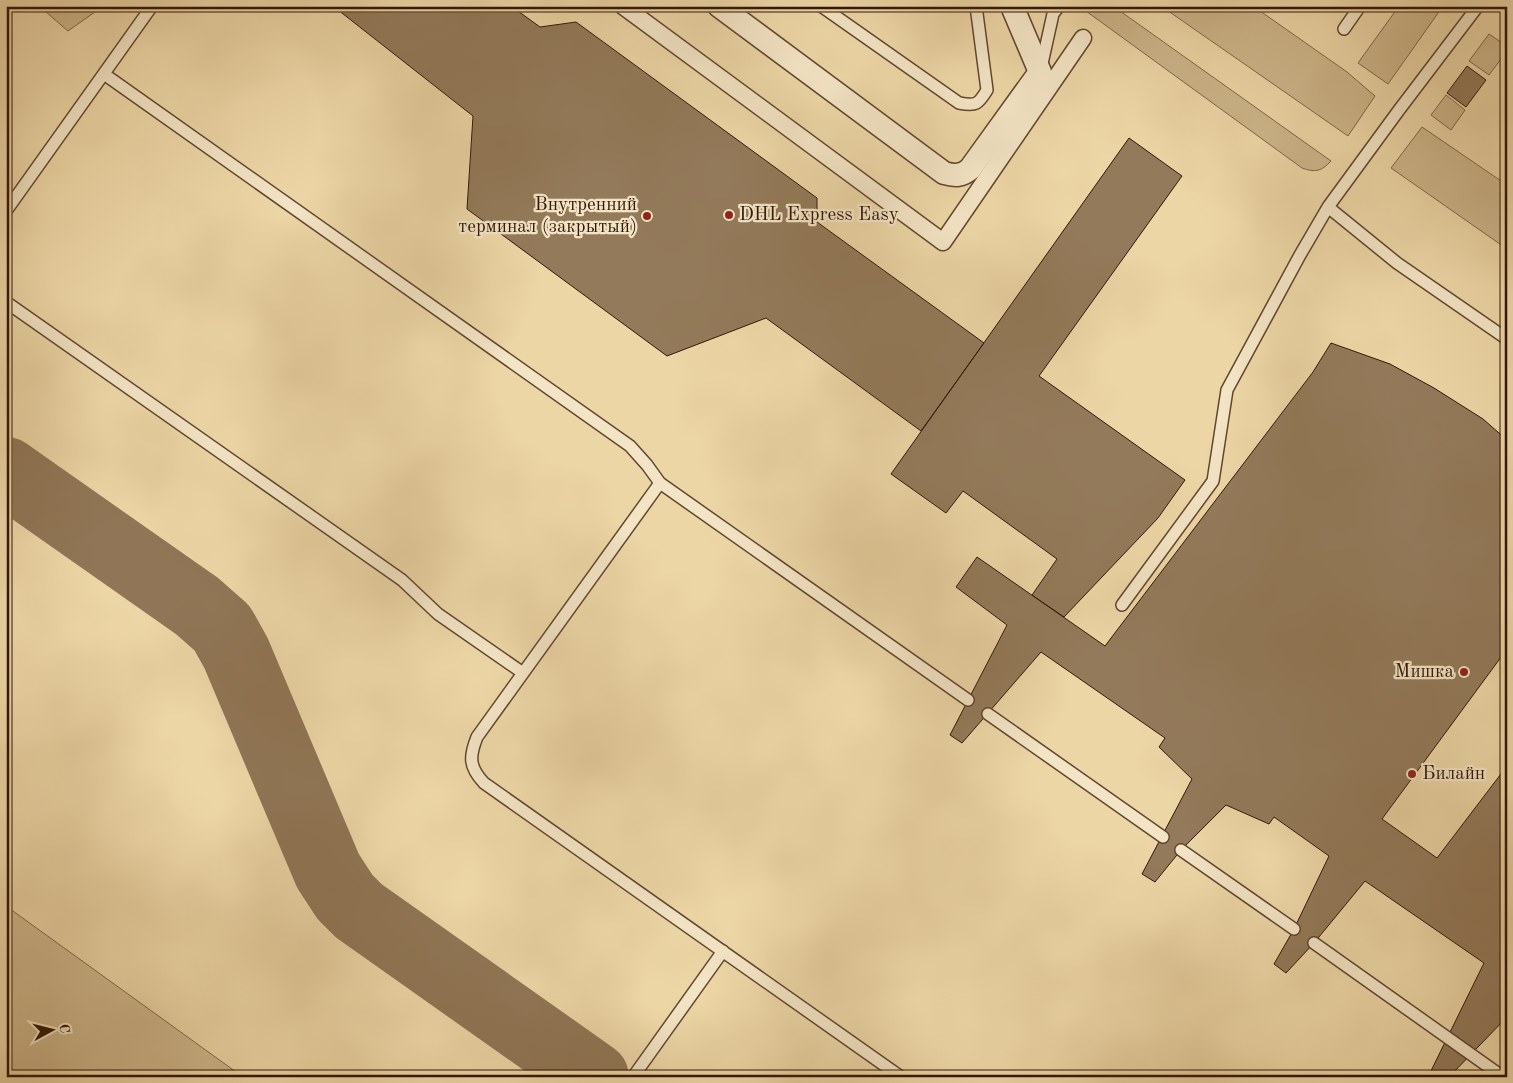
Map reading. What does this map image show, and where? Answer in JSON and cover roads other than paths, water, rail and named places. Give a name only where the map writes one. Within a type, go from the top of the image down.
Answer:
[{"type":"street","points":[[623,6],[943,242],[1083,38]]},
{"type":"street","points":[[719,6],[944,172],[955,176],[965,174],[970,169],[1040,72],[1012,6]]},
{"type":"lane","points":[[6,211],[152,6]]},
{"type":"lane","points":[[822,6],[959,103],[973,105],[981,101],[987,90],[976,6]]},
{"type":"lane","points":[[1040,72],[1053,14],[1059,6]]},
{"type":"lane","points":[[1344,28],[1360,6]]},
{"type":"lane","points":[[1122,605],[1213,481],[1227,390],[1328,207],[1478,6]]},
{"type":"lane","points":[[104,74],[630,446],[660,483],[968,700]]},
{"type":"lane","points":[[1328,207],[1396,262],[1507,339]]},
{"type":"lane","points":[[6,302],[402,580],[438,614],[523,673]]},
{"type":"lane","points":[[660,483],[477,737],[471,754],[472,765],[484,783],[901,1077]]},
{"type":"lane","points":[[988,714],[1163,837]]},
{"type":"lane","points":[[1182,850],[1294,929]]},
{"type":"lane","points":[[1314,944],[1503,1077]]},
{"type":"lane","points":[[633,1077],[723,952]]},
{"type":"place","name":"DHL Express Easy","points":[[729,215]]},
{"type":"place","name":"Внутренний терминал (закрытый)","points":[[647,216]]},
{"type":"place","name":"Мишка","points":[[1464,672]]},
{"type":"place","name":"Билайн","points":[[1412,774]]}]
